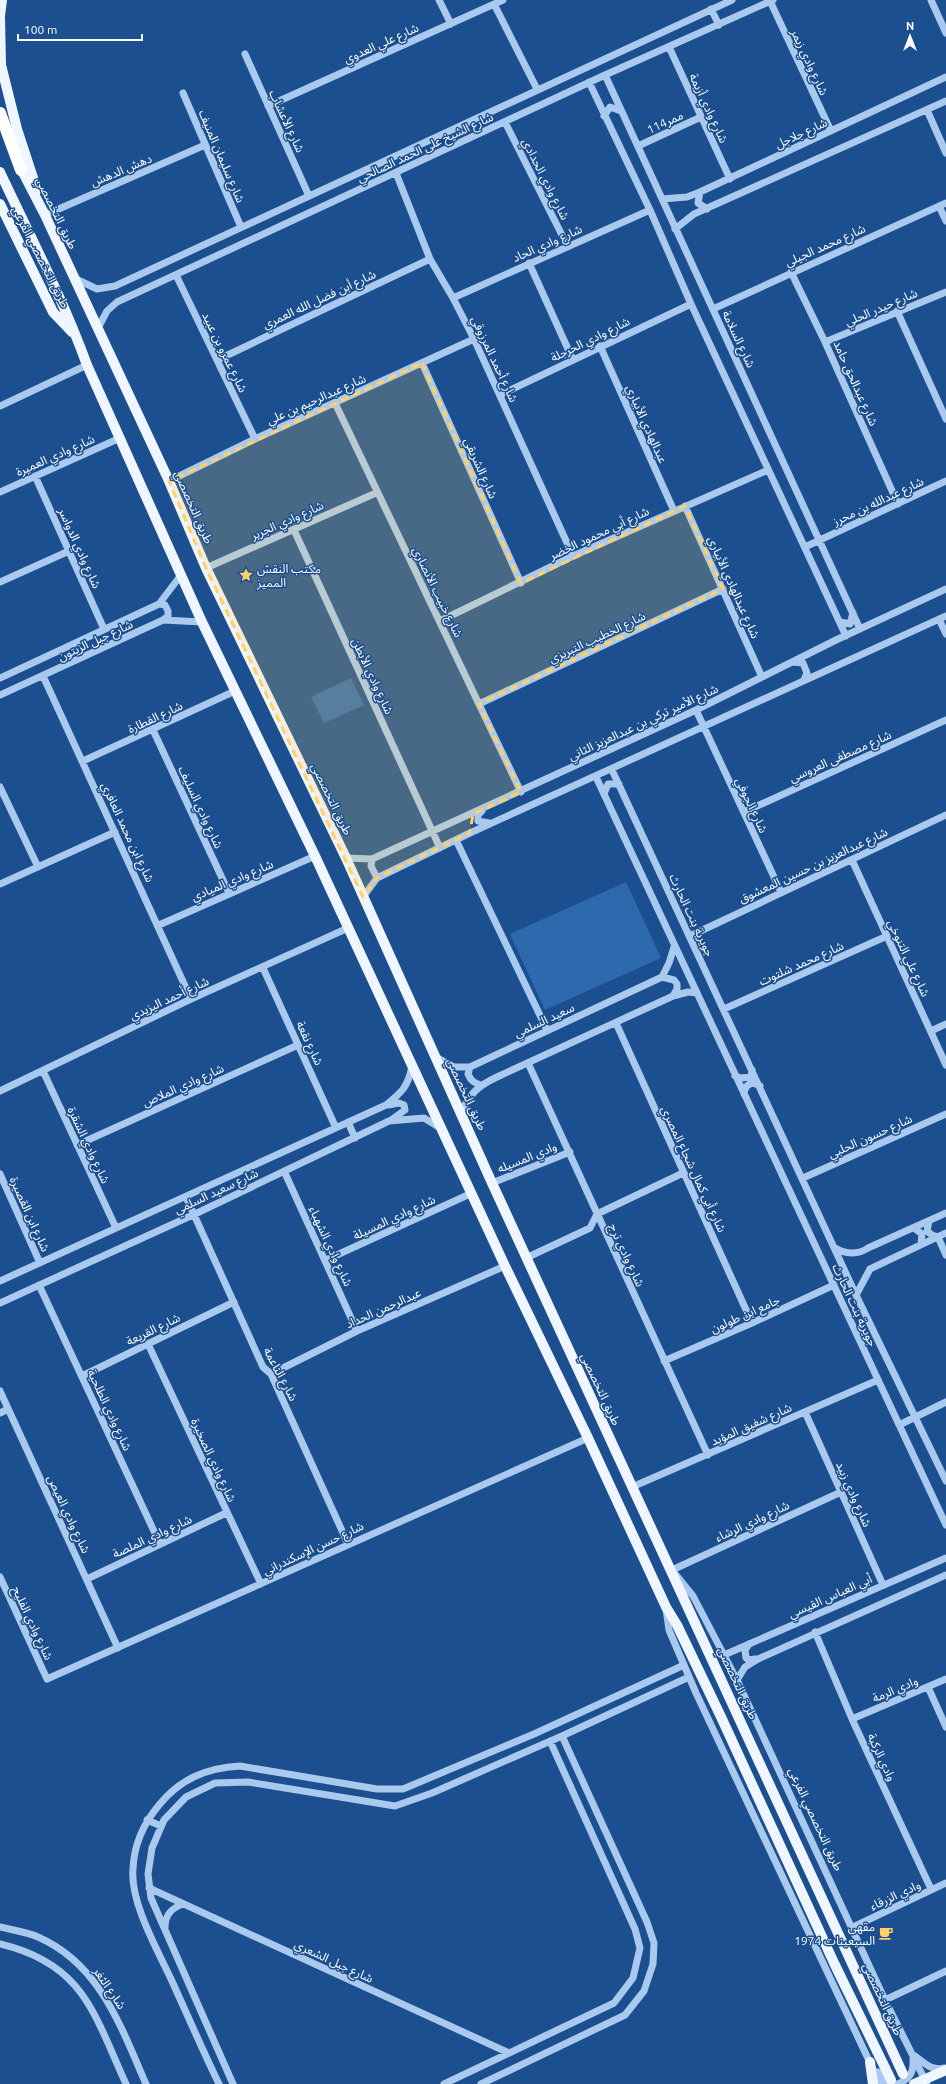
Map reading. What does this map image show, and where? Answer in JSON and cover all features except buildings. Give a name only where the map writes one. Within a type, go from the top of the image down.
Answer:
[{"type":"highway","points":[[0,113],[21,170]]},
{"type":"main road","points":[[2,0],[0,17],[1,65],[17,129],[45,215]]},
{"type":"main road","name":"طريق التخصصي","points":[[0,129],[45,215],[73,278],[98,328],[169,481],[206,568],[346,858],[526,1258],[672,1570],[903,2074]]},
{"type":"main road","points":[[0,172],[77,338],[87,365],[202,622],[315,856],[505,1266],[588,1438],[666,1607],[677,1625],[719,1712],[835,1966],[892,2083]]},
{"type":"main road","name":"طريق التخصصي الفرعي","points":[[0,204],[53,312],[77,338]]},
{"type":"main road","points":[[870,2062],[873,2084]]},
{"type":"main road","points":[[914,2084],[925,2081],[946,2069]]},
{"type":"street","points":[[439,0],[451,24]]},
{"type":"street","name":"شارع علي العدوي","points":[[268,106],[503,0]]},
{"type":"street","name":"شارع الشيخ على الحمد الصالحي","points":[[73,278],[97,289],[115,286],[537,89],[732,0]]},
{"type":"street","points":[[931,0],[946,33]]},
{"type":"street","name":"شارع الشيخ على الحمد الصالحي","points":[[98,328],[106,311],[117,302],[589,82],[772,1]]},
{"type":"street","name":"شارع وادي زيمر","points":[[772,1],[831,131]]},
{"type":"street","points":[[494,4],[537,89]]},
{"type":"street","points":[[711,10],[719,25]]},
{"type":"street","name":"شارع وادي أزيمة","points":[[669,47],[730,178]]},
{"type":"street","name":"شارع الأعشاب","points":[[245,54],[309,196]]},
{"type":"street","name":"شارع السلامة","points":[[605,75],[860,629]]},
{"type":"street","name":"شارع جلاجل","points":[[662,199],[687,197],[700,192],[946,77]]},
{"type":"street","points":[[589,82],[650,210],[691,304],[846,636]]},
{"type":"street","name":"شارع سليمان المنيف","points":[[183,93],[241,227]]},
{"type":"street","points":[[675,229],[694,214],[946,101]]},
{"type":"street","points":[[604,116],[610,107],[621,111]]},
{"type":"street","points":[[928,110],[946,153]]},
{"type":"street","name":"ممر114","points":[[638,146],[701,117]]},
{"type":"street","name":"شارع وادي الحدادي","points":[[505,122],[567,245]]},
{"type":"street","name":"دهش الدهش","points":[[45,215],[206,145]]},
{"type":"street","name":"شارع أحمد المرزوقي","points":[[396,173],[430,259],[453,298],[474,339],[573,556]]},
{"type":"street","points":[[700,192],[698,203],[707,209]]},
{"type":"street","points":[[942,204],[946,221]]},
{"type":"street","name":"شارع محمد الجيلي","points":[[713,310],[791,272],[942,204]]},
{"type":"street","name":"شارع وادي الحاد","points":[[453,298],[567,245],[650,210]]},
{"type":"street","points":[[0,212],[8,221]]},
{"type":"street","name":"شارع أبن فضل الله العمري","points":[[217,360],[430,259]]},
{"type":"street","points":[[529,263],[573,360]]},
{"type":"street","name":"شارع عبدالحق حامد","points":[[791,272],[825,342],[898,504]]},
{"type":"street","name":"شارع عمرو بن عبيد","points":[[176,275],[255,439]]},
{"type":"street","name":"شارع حيدر الحلي","points":[[825,342],[946,292]]},
{"type":"street","name":"شارع وادي الحرجلة","points":[[500,395],[600,346],[691,304]]},
{"type":"street","points":[[897,311],[946,419]]},
{"type":"street","name":"شارع عبدالرحيم بن علي","points":[[169,481],[255,439],[474,339]]},
{"type":"street","name":"عبدالهادي الأبياري","points":[[600,346],[674,511]]},
{"type":"street","name":"شارع الشريقي","points":[[422,363],[521,583]]},
{"type":"street","points":[[0,406],[87,365]]},
{"type":"street","name":"شارع خبيب الأنصاري","points":[[335,403],[520,792]]},
{"type":"street","name":"شارع وادي العميرة","points":[[0,492],[120,438]]},
{"type":"street","name":"شارع أبي محمود الخضر","points":[[440,621],[521,583],[573,556],[768,470]]},
{"type":"street","name":"شارع وادي الدواسر","points":[[35,476],[104,629]]},
{"type":"street","name":"شارع عبدالله بن محرز","points":[[805,547],[946,481]]},
{"type":"street","name":"شارع وادي الجرير","points":[[206,568],[294,530],[376,492]]},
{"type":"street","name":"شارع عبدالهادي الأبياري","points":[[685,506],[762,678]]},
{"type":"street","name":"شارع وادي الأبطن","points":[[294,530],[440,848]]},
{"type":"street","points":[[0,582],[69,551]]},
{"type":"street","name":"شارع جبل الزيتون","points":[[0,678],[159,604],[181,575]]},
{"type":"street","name":"شارع الأمير تركي بن عبدالعزيز الثاني","points":[[346,858],[372,860],[696,710],[860,629],[946,589]]},
{"type":"street","name":"شارع الخطيب التبريزي","points":[[479,704],[723,590]]},
{"type":"street","points":[[159,604],[165,605],[168,611],[168,616],[163,620]]},
{"type":"street","points":[[840,622],[850,624],[853,613]]},
{"type":"street","points":[[363,897],[377,878],[490,823],[612,770],[804,680],[943,618],[946,634]]},
{"type":"street","name":"شارع جبل الزيتون","points":[[0,695],[163,620],[202,622]]},
{"type":"street","points":[[793,662],[802,663],[805,666],[807,673],[804,680]]},
{"type":"street","name":"شارع ابن محمد العافري","points":[[43,676],[191,999]]},
{"type":"street","name":"شارع القطارة","points":[[83,761],[235,691]]},
{"type":"street","name":"شارع الجوفي","points":[[696,710],[781,892]]},
{"type":"street","name":"شارع مصطفى العروسي","points":[[744,812],[946,720]]},
{"type":"street","name":"شارع وادي السليف","points":[[153,730],[229,893]]},
{"type":"street","name":"جويرية بنت الحارث","points":[[612,770],[803,1178],[856,1295],[946,1481]]},
{"type":"street","name":"جويرية بنت الحارث","points":[[596,777],[946,1525]]},
{"type":"street","points":[[604,794],[608,784],[619,784]]},
{"type":"street","points":[[1,792],[38,867]]},
{"type":"street","points":[[483,809],[478,815],[478,820],[490,823]]},
{"type":"street","name":"شارع عبدالعزيز بن حسين المعشوق","points":[[690,936],[946,815]]},
{"type":"street","points":[[462,819],[471,819],[474,821],[470,833]]},
{"type":"street","points":[[0,884],[115,832]]},
{"type":"street","points":[[456,840],[547,1030]]},
{"type":"street","name":"شارع وادي الميادي","points":[[158,925],[315,856]]},
{"type":"street","points":[[372,860],[371,866],[377,878]]},
{"type":"street","name":"شارع علي التنوخي","points":[[852,860],[946,1065]]},
{"type":"street","name":"شارع أحمد اليزيدي","points":[[0,1091],[191,999],[263,968],[348,928]]},
{"type":"street","name":"شارع محمد شلتوت","points":[[724,1009],[887,936]]},
{"type":"street","points":[[673,996],[677,989],[677,984],[674,980],[662,977],[669,963],[674,946]]},
{"type":"street","name":"شارع نقعة","points":[[263,968],[336,1128]]},
{"type":"street","name":"سعيد السلمي","points":[[470,1067],[662,977]]},
{"type":"street","points":[[461,1113],[468,1098],[481,1085],[673,996],[688,992],[697,993]]},
{"type":"street","name":"شارع أبي كمال شجاع المصري","points":[[616,1023],[752,1323]]},
{"type":"street","points":[[931,1031],[946,1024]]},
{"type":"street","name":"شارع وادي الملاص","points":[[77,1144],[298,1045]]},
{"type":"street","points":[[434,1056],[454,1067],[470,1067],[468,1074],[471,1080],[475,1084],[481,1085]]},
{"type":"street","name":"شارع وادي ترج","points":[[528,1063],[708,1455]]},
{"type":"street","name":"شارع سعيد السلمي","points":[[0,1281],[386,1105],[400,1094],[408,1083],[412,1064]]},
{"type":"street","points":[[735,1076],[747,1078],[751,1077],[752,1069]]},
{"type":"street","name":"شارع وادي الشقرة","points":[[43,1071],[116,1228]]},
{"type":"street","points":[[744,1094],[746,1087],[749,1084],[754,1082],[760,1086]]},
{"type":"street","points":[[386,1105],[399,1103],[404,1105],[405,1110],[389,1121]]},
{"type":"street","name":"شارع حسون الحلبي","points":[[803,1178],[946,1114]]},
{"type":"street","name":"شارع سعيد السلمي","points":[[0,1303],[195,1214],[389,1121],[424,1118],[442,1130]]},
{"type":"street","points":[[348,1122],[355,1138]]},
{"type":"street","name":"وادي المسيله","points":[[492,1183],[570,1152]]},
{"type":"street","name":"شارع وادي الشهباء","points":[[284,1171],[326,1260],[357,1331]]},
{"type":"street","points":[[526,1258],[590,1228],[597,1214],[683,1173]]},
{"type":"street","name":"شارع ابن القصيرة","points":[[0,1174],[2,1183],[40,1263]]},
{"type":"street","name":"شارع وادي المسيلة","points":[[326,1260],[472,1193]]},
{"type":"street","name":"شارع الناعمة","points":[[186,1197],[263,1366],[271,1374],[348,1544]]},
{"type":"street","points":[[835,1248],[842,1252],[861,1254],[946,1213]]},
{"type":"street","points":[[929,1221],[928,1231],[938,1237],[946,1255]]},
{"type":"street","points":[[914,1228],[922,1234],[921,1244]]},
{"type":"street","points":[[856,1295],[870,1269],[946,1233]]},
{"type":"street","name":"عبدالرحمن الحداد","points":[[271,1374],[357,1331],[505,1266]]},
{"type":"street","name":"شارع وادي الطلحية","points":[[39,1285],[160,1544]]},
{"type":"street","name":"جامع ابن طولون","points":[[664,1361],[752,1323],[834,1285]]},
{"type":"street","name":"شارع القريعة","points":[[82,1376],[234,1302]]},
{"type":"street","name":"شارع وادي الصخيرة","points":[[148,1344],[226,1513],[261,1584]]},
{"type":"street","name":"شارع شفيق المؤيد","points":[[632,1487],[878,1380]]},
{"type":"street","name":"شارع وادي العيص","points":[[0,1391],[118,1648]]},
{"type":"street","points":[[899,1425],[946,1402]]},
{"type":"street","points":[[0,1413],[8,1409]]},
{"type":"street","name":"شارع وادي زبيد","points":[[805,1412],[883,1585]]},
{"type":"street","name":"شارع حسن الإسكندراني","points":[[47,1679],[588,1438]]},
{"type":"street","name":"شارع وادي الرشاء","points":[[672,1570],[841,1492]]},
{"type":"street","name":"شارع وادي الملصة","points":[[87,1579],[226,1513]]},
{"type":"street","name":"أبي العباس القيسي","points":[[724,1655],[946,1558]]},
{"type":"street","points":[[936,1562],[946,1562]]},
{"type":"street","name":"طريق التخصصي الفرعي","points":[[672,1570],[693,1596],[737,1680],[853,1927],[885,2000],[925,2081]]},
{"type":"street","points":[[737,1680],[744,1667],[758,1659],[814,1632],[945,1575]]},
{"type":"street","name":"شارع وادي الفليح","points":[[0,1577],[47,1679]]},
{"type":"street","points":[[666,1607],[669,1630],[689,1677],[789,1893],[880,2084]]},
{"type":"street","name":"وادي الركبة","points":[[814,1632],[852,1719],[932,1890]]},
{"type":"street","points":[[749,1644],[744,1650],[746,1658],[750,1660],[758,1659]]},
{"type":"street","points":[[218,2084],[138,1905],[133,1870],[138,1839],[147,1820],[168,1794],[184,1781],[204,1771],[223,1767],[240,1766],[390,1790],[403,1789],[423,1782],[516,1742],[684,1665]]},
{"type":"street","points":[[233,2084],[151,1898],[149,1888],[148,1874],[152,1848],[164,1820],[186,1797],[215,1783],[248,1782],[395,1806],[432,1793],[562,1736],[689,1677]]},
{"type":"street","name":"وادي الرمة","points":[[852,1719],[946,1679]]},
{"type":"street","points":[[928,1687],[946,1727]]},
{"type":"street","points":[[628,1690],[634,1703]]},
{"type":"street","points":[[481,2084],[625,2015],[644,1991],[653,1964],[654,1943],[648,1922],[562,1736]]},
{"type":"street","points":[[444,2084],[614,2003],[633,1978],[640,1948],[635,1929],[550,1741]]},
{"type":"street","points":[[516,1742],[520,1754]]},
{"type":"street","points":[[147,1820],[161,1826]]},
{"type":"street","name":"وادي الزرقاء","points":[[853,1927],[946,1883]]},
{"type":"street","name":"شارع جبل الشعري","points":[[149,1888],[509,2053]]},
{"type":"street","points":[[165,1929],[167,1914],[174,1908],[183,1904]]},
{"type":"street","name":"شارع الثغر","points":[[0,1927],[38,1937],[67,1953],[89,1974],[113,2008],[146,2084]]},
{"type":"street","points":[[0,1944],[28,1952],[65,1974],[75,1985],[84,1996],[96,2016],[126,2084]]},
{"type":"street","points":[[885,2000],[946,1971]]},
{"type":"street","points":[[870,2062],[892,2083],[910,2077],[913,2072],[912,2053]]},
{"type":"street","points":[[912,2053],[930,2068],[946,2069]]},
{"type":"highlighted area","points":[[422,363],[521,583],[685,506],[723,589],[479,704],[521,792],[473,814],[470,833],[377,878],[363,897],[206,568],[169,481]]},
{"type":"shaded area","points":[[351,678],[364,705],[324,723],[311,697]]},
{"type":"shaded area","points":[[626,882],[661,958],[545,1010],[510,934]]},
{"type":"place","name":"مكتب النقش المميز","points":[[246,575]]},
{"type":"place","name":"مقهى السيعينات 1974","points":[[886,1933]]}]
